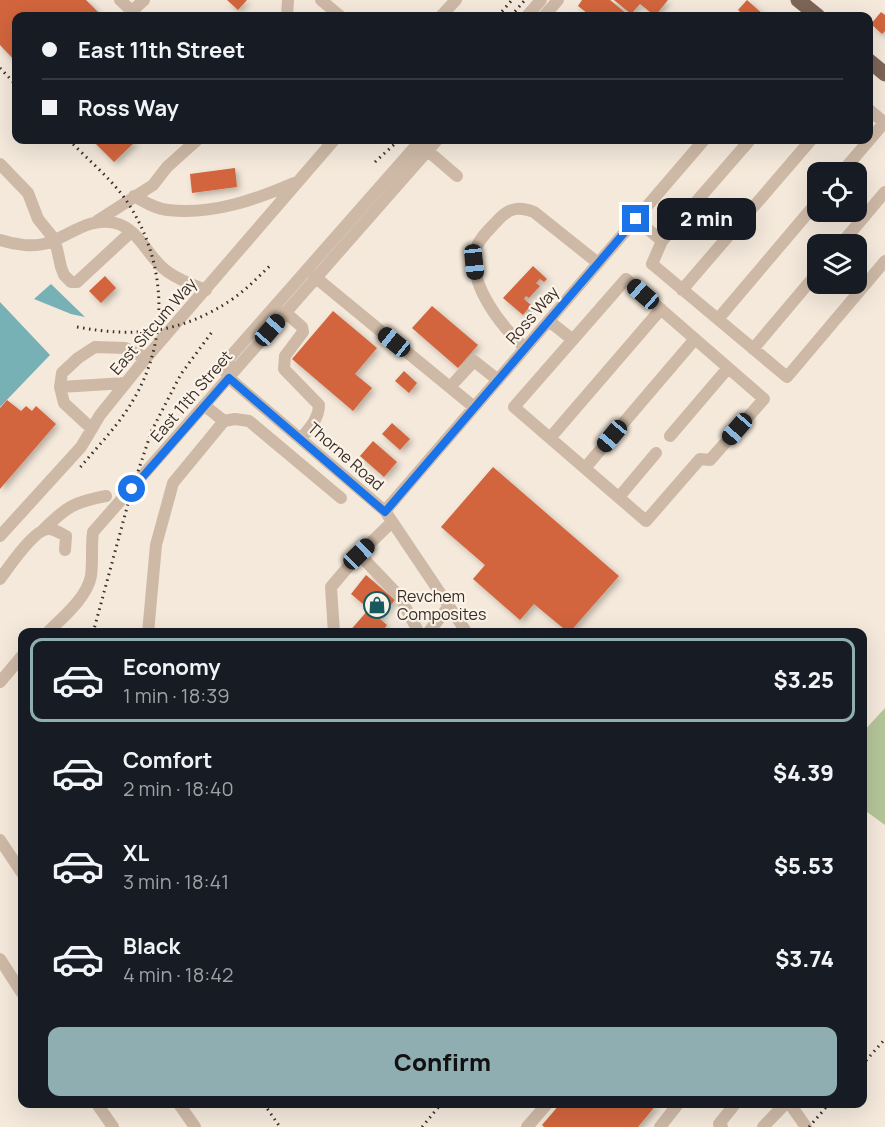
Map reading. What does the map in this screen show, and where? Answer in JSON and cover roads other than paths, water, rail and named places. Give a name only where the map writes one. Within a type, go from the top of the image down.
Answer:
[{"type":"main road","points":[[798,0],[811,12]]},
{"type":"main road","points":[[873,64],[885,74]]},
{"type":"street","points":[[120,0],[133,12]]},
{"type":"street","points":[[321,0],[335,12]]},
{"type":"street","points":[[445,12],[456,0]]},
{"type":"street","points":[[530,12],[541,0]]},
{"type":"street","points":[[548,12],[558,0]]},
{"type":"street","points":[[873,113],[885,123],[873,137]]},
{"type":"street","points":[[0,240],[40,245],[97,221],[153,185],[167,167],[193,144]]},
{"type":"street","name":"East Sitcum Way","points":[[0,536],[81,447],[100,415],[146,358],[331,144]]},
{"type":"street","points":[[229,378],[224,369],[230,357],[417,144]]},
{"type":"street","name":"East 11th Street","points":[[52,628],[72,608],[91,577],[93,532],[434,144]]},
{"type":"street","name":"Ross Way","points":[[334,628],[331,587],[474,407],[701,144]]},
{"type":"street","points":[[747,144],[662,241],[652,264],[682,290],[787,377],[885,261]]},
{"type":"street","points":[[682,290],[808,144]]},
{"type":"street","points":[[851,162],[867,144]]},
{"type":"street","points":[[428,151],[457,176]]},
{"type":"street","points":[[0,164],[28,193],[38,219],[55,240],[58,260],[64,276],[71,282],[77,282],[131,232]]},
{"type":"street","points":[[134,196],[150,205],[167,210],[196,210],[245,203],[298,182]]},
{"type":"street","points":[[849,234],[885,192]]},
{"type":"street","points":[[525,348],[498,320],[476,278],[474,262],[476,249],[481,239],[504,213],[513,208],[523,207],[548,222],[598,263]]},
{"type":"street","points":[[718,319],[807,214]]},
{"type":"street","points":[[636,219],[662,241]]},
{"type":"street","points":[[97,221],[124,225],[167,272],[206,290]]},
{"type":"street","points":[[315,278],[474,407]]},
{"type":"street","points":[[626,279],[694,339],[764,399],[710,460],[700,459],[646,521],[514,407],[626,279]]},
{"type":"street","points":[[753,349],[807,285]]},
{"type":"street","points":[[550,438],[661,309]]},
{"type":"street","points":[[285,312],[302,327],[303,332],[285,356],[284,369],[319,405],[316,419],[301,439]]},
{"type":"street","points":[[549,321],[573,340]]},
{"type":"street","points":[[585,468],[694,339]]},
{"type":"street","points":[[92,429],[64,403],[60,387],[62,374],[78,358],[95,347],[125,348],[146,358]]},
{"type":"street","points":[[450,387],[474,361],[498,380]]},
{"type":"street","points":[[670,436],[728,368]]},
{"type":"street","name":"Thorne Road","points":[[229,378],[388,517],[464,628]]},
{"type":"street","points":[[60,387],[126,383]]},
{"type":"street","points":[[205,406],[224,422]]},
{"type":"street","points":[[148,628],[156,545],[173,483],[224,422],[235,419],[249,421],[341,498]]},
{"type":"street","points":[[619,497],[656,453]]},
{"type":"street","points":[[0,579],[20,553],[62,511],[80,501],[106,496]]},
{"type":"street","points":[[43,530],[51,529],[66,536],[65,550]]},
{"type":"street","points":[[359,554],[400,597],[416,628]]},
{"type":"street","points":[[432,628],[449,606]]},
{"type":"street","points":[[0,682],[18,661]]},
{"type":"street","points":[[0,840],[18,867]]},
{"type":"street","points":[[0,959],[18,987]]},
{"type":"street","points":[[100,1108],[113,1127]]},
{"type":"street","points":[[182,1108],[195,1127]]},
{"type":"street","points":[[527,1127],[544,1108]]},
{"type":"street","points":[[660,1127],[675,1108]]},
{"type":"street","points":[[722,1127],[719,1124],[732,1108]]},
{"type":"street","points":[[763,1127],[781,1108]]},
{"type":"street","points":[[793,1108],[806,1127]]},
{"type":"water","points":[[51,284],[85,317],[71,314],[34,299]]},
{"type":"water","points":[[0,302],[50,355],[0,407]]},
{"type":"railway","points":[[502,12],[512,0]]},
{"type":"railway","points":[[514,12],[525,0]]},
{"type":"railway","points":[[0,68],[12,81]]},
{"type":"railway","points":[[73,144],[115,186],[141,226],[156,276],[159,302],[158,328],[153,353],[144,378],[120,420],[78,470]]},
{"type":"railway","points":[[375,162],[395,144]]},
{"type":"railway","points":[[77,327],[139,332],[158,330],[196,319],[234,298],[272,264]]},
{"type":"railway","points":[[94,628],[132,489],[152,430],[181,374],[212,332]]},
{"type":"railway","points":[[867,1059],[885,1039]]},
{"type":"railway","points":[[267,1108],[280,1127]]},
{"type":"railway","points":[[422,1127],[438,1108]]},
{"type":"railway","points":[[809,1127],[826,1108]]},
{"type":"place","name":"Revchem Composites","points":[[377,605]]}]
